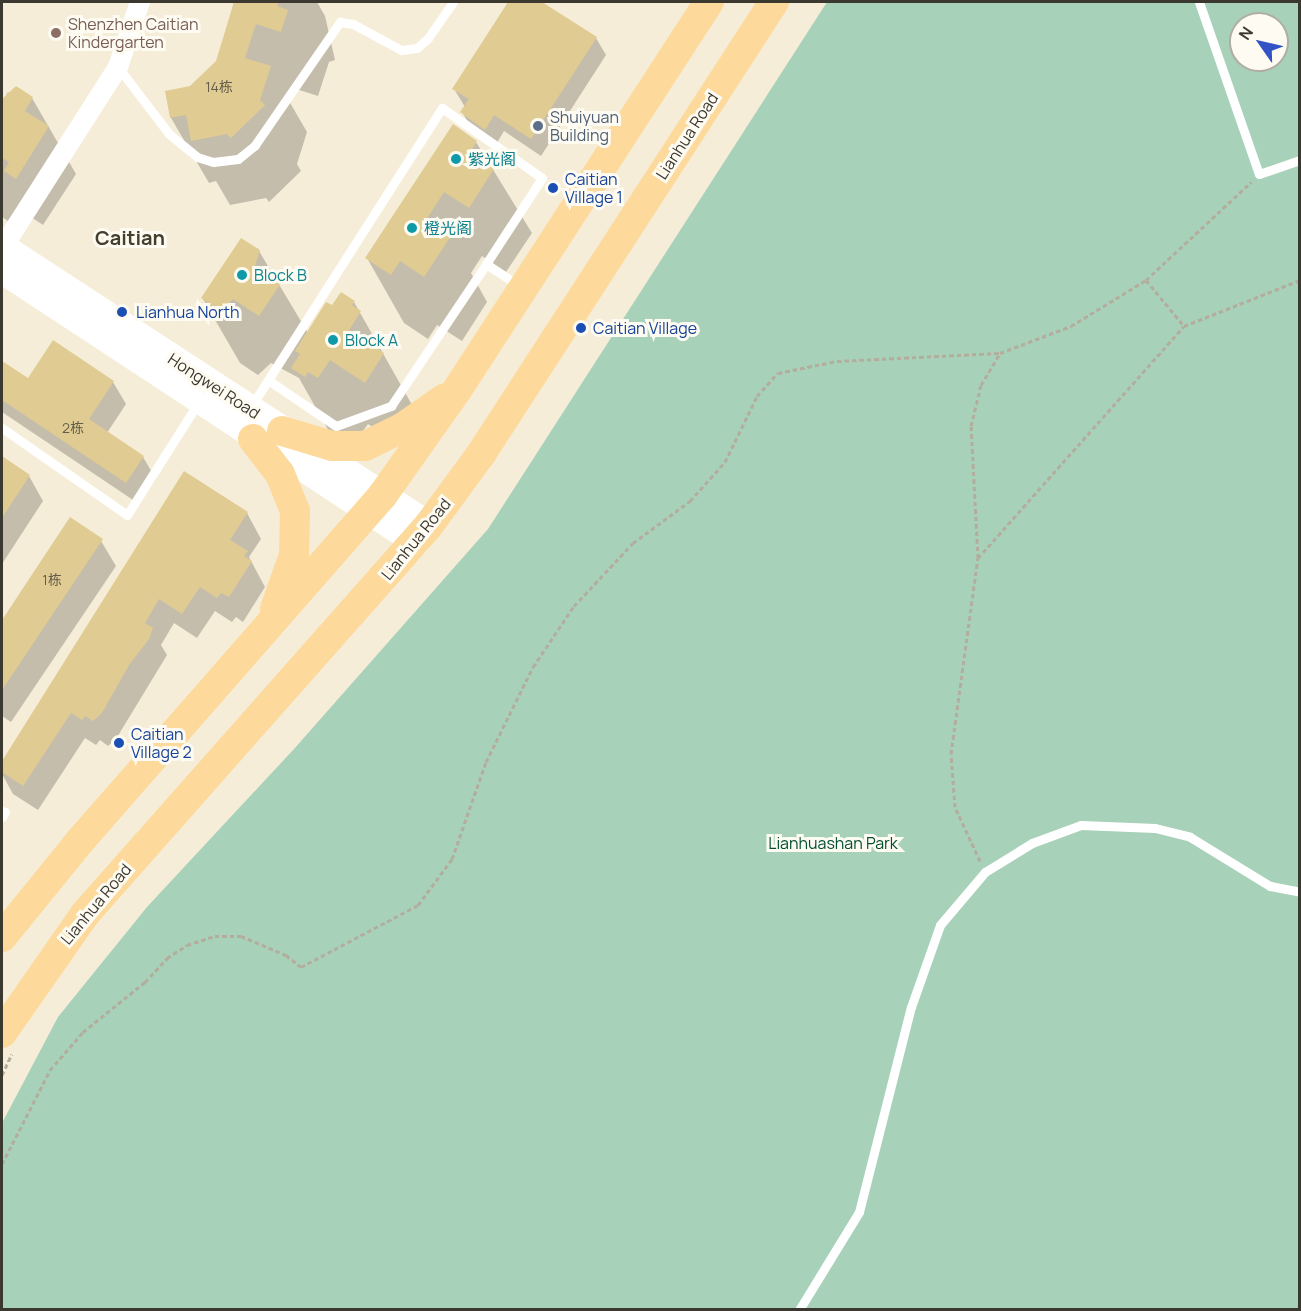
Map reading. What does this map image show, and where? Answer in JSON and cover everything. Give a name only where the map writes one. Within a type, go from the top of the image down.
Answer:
[{"type":"main road","points":[[2,937],[376,504],[457,390],[709,2]]},
{"type":"main road","name":"Lianhua Road","points":[[2,1033],[85,914],[422,534],[481,454],[774,2]]},
{"type":"main road","points":[[282,431],[332,446],[365,446],[402,428],[457,390]]},
{"type":"main road","points":[[253,439],[280,474],[296,522],[294,555],[267,628]]},
{"type":"street","points":[[3,265],[118,67],[140,2]]},
{"type":"street","name":"Hongwei Road","points":[[3,265],[204,393],[253,439],[376,504]]},
{"type":"street","name":"Hongwei Road","points":[[204,393],[249,410],[282,431],[376,504],[422,534]]},
{"type":"lane","points":[[118,67],[168,134],[196,157],[213,162],[238,159],[255,145],[340,22],[353,24],[401,50],[417,48],[428,38],[453,2]]},
{"type":"lane","points":[[1199,2],[1259,174],[1299,160]]},
{"type":"lane","points":[[249,410],[268,380],[442,108],[542,178],[391,406],[336,426],[268,380]]},
{"type":"lane","points":[[486,264],[523,289]]},
{"type":"lane","points":[[2,428],[127,515],[204,393]]},
{"type":"lane","points":[[2,810],[5,813],[2,817]]},
{"type":"lane","points":[[799,1310],[859,1212],[911,1007],[940,925],[985,872],[1032,843],[1081,825],[1155,828],[1190,837],[1270,886],[1299,892]]},
{"type":"path","points":[[2,1164],[50,1070],[84,1032],[177,951],[215,936],[241,936],[285,955],[302,967],[418,905],[452,859],[486,762],[533,667],[574,606],[633,543],[690,501],[725,462],[757,396],[778,373],[837,362],[1000,353],[1071,326],[1146,280],[1259,174]]},
{"type":"path","points":[[1146,280],[1184,326]]},
{"type":"path","points":[[978,558],[1184,326],[1299,280]]},
{"type":"path","points":[[985,872],[955,807],[951,754],[978,558],[971,426],[981,385],[1000,353]]},
{"type":"green space","name":"Lianhuashan Park","points":[[827,2],[1299,2],[1299,1309],[2,1310],[2,1123],[58,1017],[147,907],[294,749],[488,529]]},
{"type":"building","points":[[234,2],[279,2],[277,6],[288,10],[281,32],[256,24],[245,58],[271,66],[260,100],[265,105],[231,138],[227,134],[191,141],[186,115],[170,118],[165,91],[190,86],[216,61]]},
{"type":"building","name":"Shuiyuan Building","points":[[508,2],[542,2],[597,37],[531,139],[494,115],[485,130],[460,112],[469,99],[452,89]]},
{"type":"building","points":[[16,86],[33,97],[25,111],[49,126],[16,179],[4,171],[9,162],[2,158],[2,99]]},
{"type":"building","points":[[453,124],[477,141],[471,151],[495,167],[469,208],[444,192],[426,220],[451,236],[424,277],[400,261],[391,275],[365,258]]},
{"type":"building","name":"Block B","points":[[241,238],[260,250],[255,266],[281,283],[259,316],[233,299],[220,311],[201,298]]},
{"type":"building","name":"Block A","points":[[341,292],[355,301],[352,305],[361,311],[349,330],[384,353],[365,383],[330,360],[318,378],[308,372],[305,377],[291,368],[300,354],[295,351],[326,302],[332,305]]},
{"type":"building","points":[[53,340],[114,381],[89,419],[144,456],[126,483],[2,400],[2,361],[28,378]]},
{"type":"building","points":[[2,456],[30,475],[2,518]]},
{"type":"building","points":[[184,471],[248,512],[230,540],[248,551],[244,556],[252,561],[229,597],[221,593],[217,598],[200,587],[182,614],[159,599],[145,623],[153,628],[149,639],[129,665],[102,713],[93,721],[85,716],[82,720],[71,713],[23,786],[2,772],[2,761]]},
{"type":"building","points":[[70,517],[103,539],[2,690],[2,620]]},
{"type":"place","name":"Shenzhen Caitian Kindergarten","points":[[56,33]]},
{"type":"place","name":"Shuiyuan Building","points":[[538,126]]},
{"type":"place","name":"紫光阁","points":[[456,159]]},
{"type":"place","name":"Caitian Village 1","points":[[553,188]]},
{"type":"place","name":"橙光阁","points":[[412,228]]},
{"type":"place","name":"Block B","points":[[242,275]]},
{"type":"place","name":"Lianhua North","points":[[122,312]]},
{"type":"place","name":"Caitian Village","points":[[581,328]]},
{"type":"place","name":"Block A","points":[[333,340]]},
{"type":"place","name":"Caitian Village 2","points":[[119,743]]},
{"type":"district","name":"Caitian","points":[[130,237]]}]
